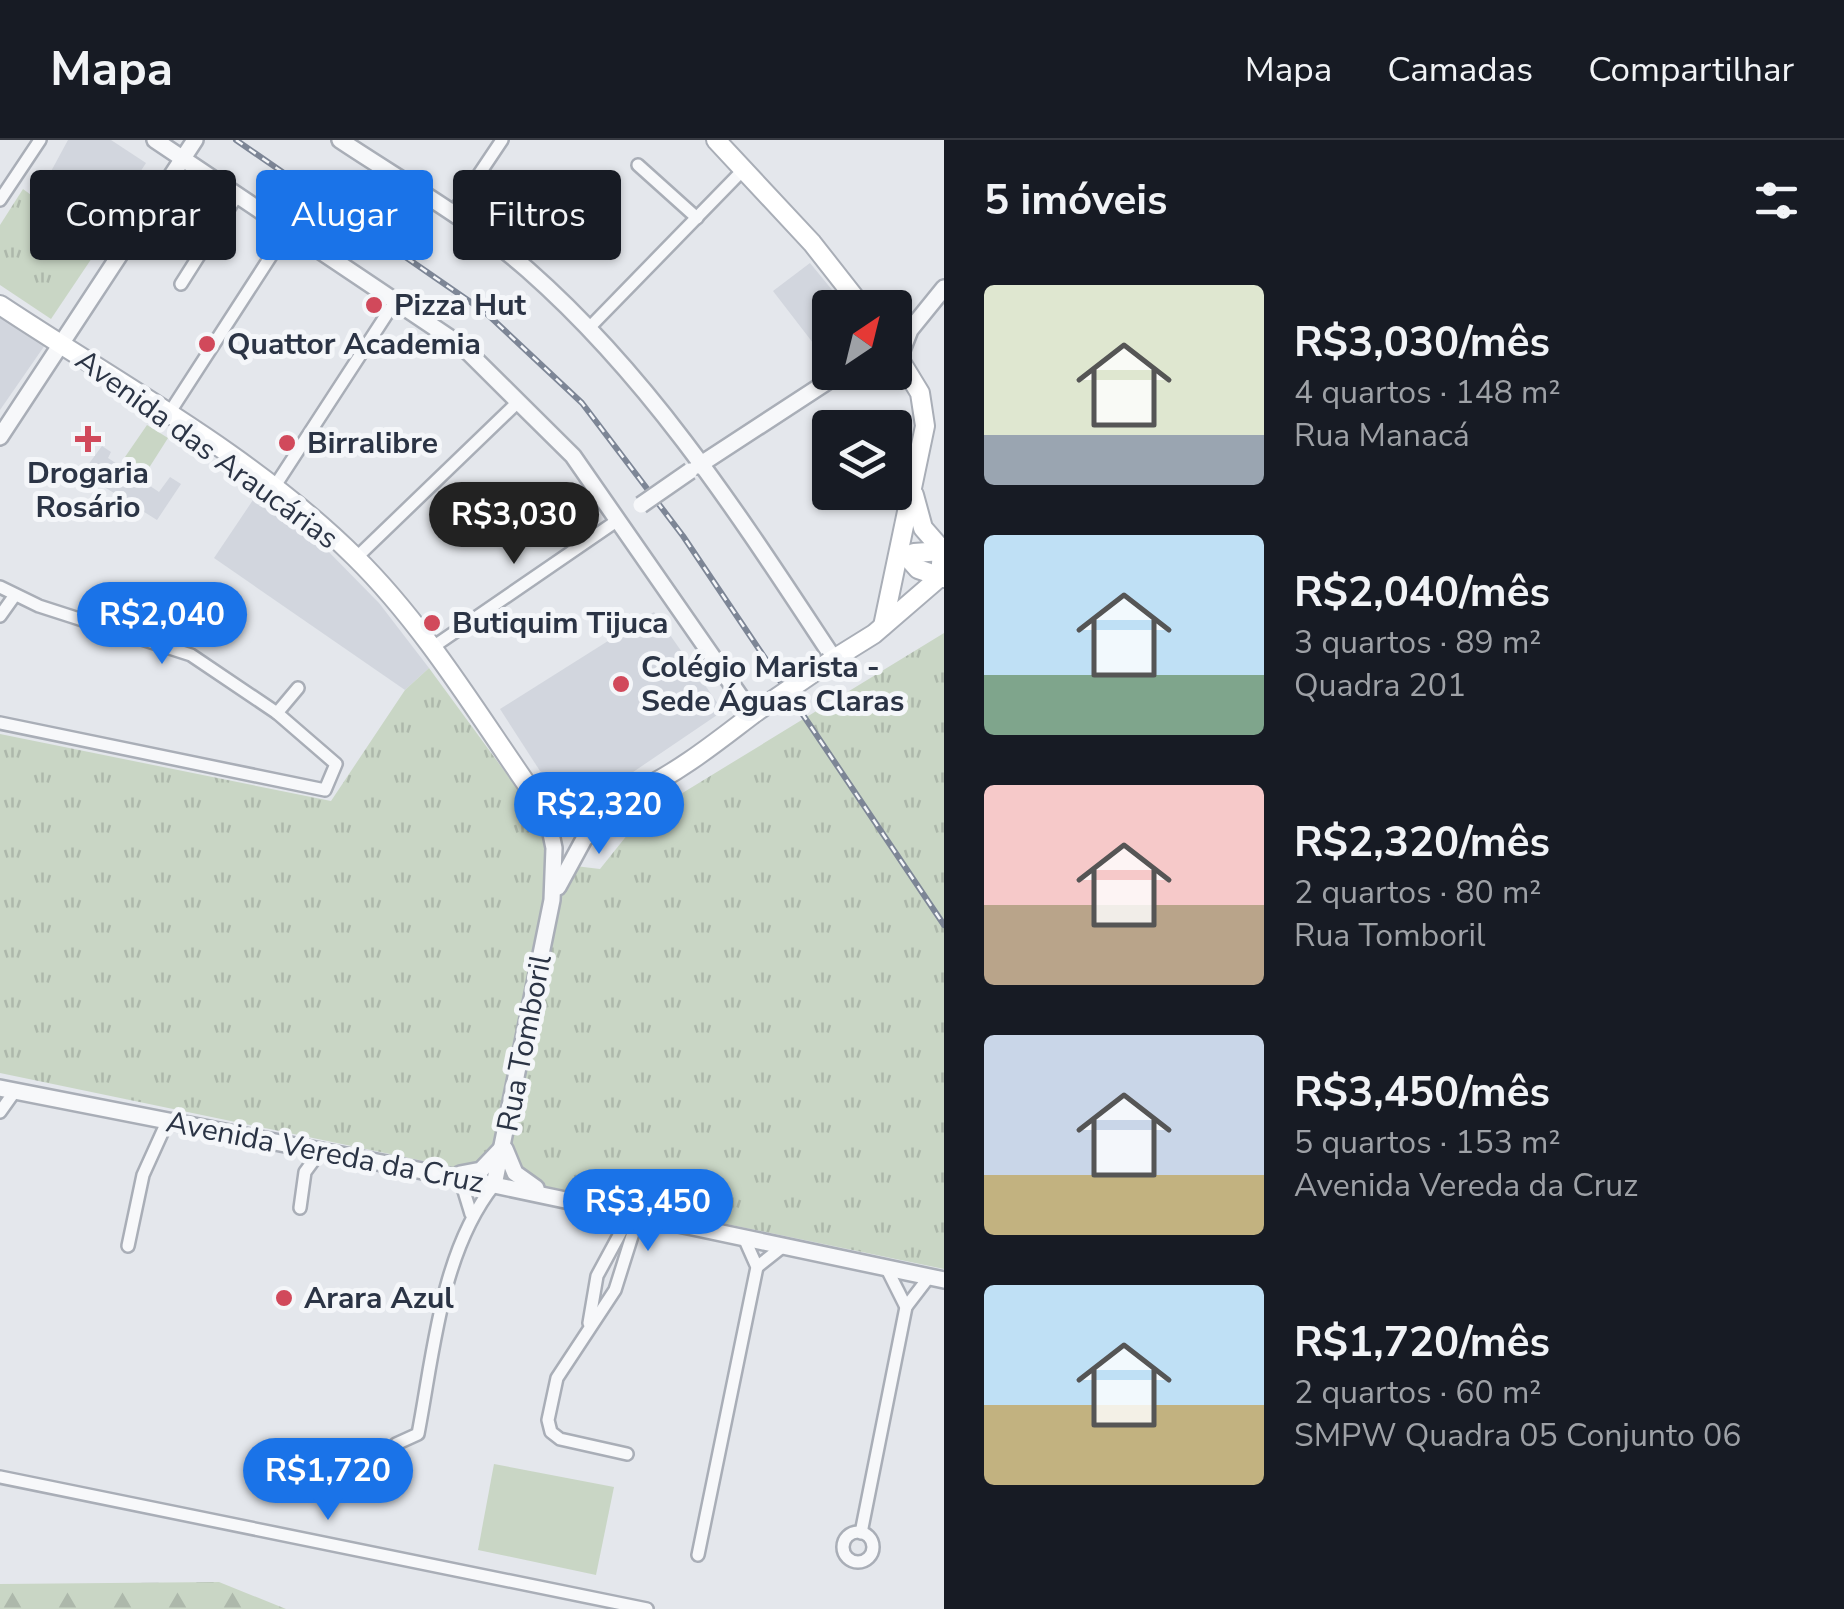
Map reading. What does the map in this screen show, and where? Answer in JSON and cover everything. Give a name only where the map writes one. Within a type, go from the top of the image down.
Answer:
[{"type":"main road","points":[[716,140],[848,290]]},
{"type":"main road","name":"Avenida das Araucárias","points":[[0,305],[273,489],[356,558],[433,647],[530,789],[544,800]]},
{"type":"main road","points":[[882,626],[893,592],[900,536],[924,444],[924,412],[912,378]]},
{"type":"main road","points":[[914,494],[923,528],[943,552],[942,577],[914,566],[910,560],[914,553],[943,552]]},
{"type":"main road","name":"Rua Tomboril","points":[[544,800],[576,806],[626,800],[882,626],[942,577]]},
{"type":"street","points":[[0,200],[40,140]]},
{"type":"street","points":[[155,140],[256,206]]},
{"type":"street","points":[[341,140],[452,213],[526,268],[648,390],[696,467],[832,660]]},
{"type":"street","points":[[452,213],[502,140]]},
{"type":"street","points":[[0,437],[195,141]]},
{"type":"street","points":[[638,165],[696,218]]},
{"type":"street","points":[[589,328],[744,169]]},
{"type":"street","points":[[181,284],[238,194]]},
{"type":"street","points":[[168,415],[267,260]]},
{"type":"street","points":[[336,260],[462,346],[573,456],[754,714]]},
{"type":"street","points":[[912,321],[944,288]]},
{"type":"street","points":[[273,489],[396,300]]},
{"type":"street","points":[[433,647],[814,390]]},
{"type":"street","points":[[356,558],[519,401]]},
{"type":"street","points":[[0,587],[191,654],[277,713],[336,764],[325,790],[0,723]]},
{"type":"street","points":[[0,616],[15,595]]},
{"type":"street","points":[[277,713],[298,688]]},
{"type":"street","name":"Rua Tomboril","points":[[494,1184],[552,900],[554,848],[544,800]]},
{"type":"street","name":"Rua Tomboril","points":[[552,900],[584,839],[626,800]]},
{"type":"street","points":[[0,1112],[8,1089]]},
{"type":"street","name":"Avenida Vereda da Cruz","points":[[8,1089],[319,1153],[494,1184],[936,1279]]},
{"type":"street","points":[[128,1246],[144,1175],[167,1122]]},
{"type":"street","points":[[411,1169],[475,1173],[504,1146],[521,1180],[561,1198]]},
{"type":"street","points":[[294,1148],[305,1172]]},
{"type":"street","points":[[300,1208],[305,1172],[319,1153]]},
{"type":"street","points":[[460,1178],[471,1214]]},
{"type":"street","points":[[387,1486],[396,1444],[418,1434],[446,1290],[471,1214],[494,1184]]},
{"type":"street","points":[[589,1324],[598,1276],[634,1216]]},
{"type":"street","points":[[627,1454],[560,1438],[548,1427],[557,1378],[615,1290],[634,1216]]},
{"type":"street","points":[[698,1556],[758,1268],[745,1240]]},
{"type":"street","points":[[758,1268],[782,1248]]},
{"type":"street","points":[[887,1269],[906,1307]]},
{"type":"street","points":[[861,1533],[906,1307],[936,1279]]},
{"type":"street","points":[[0,1477],[640,1608]]},
{"type":"street","points":[[861,1533],[872,1541],[872,1550],[864,1561],[854,1565],[843,1544],[848,1536],[861,1533]]},
{"type":"shaded area","points":[[68,140],[111,140],[146,163],[141,170],[52,170]]},
{"type":"shaded area","points":[[810,263],[832,290],[812,290],[812,342],[773,291]]},
{"type":"shaded area","points":[[0,317],[45,345],[0,410]]},
{"type":"shaded area","points":[[102,446],[111,452],[108,458],[159,492],[170,477],[181,484],[157,520],[82,473]]},
{"type":"shaded area","points":[[257,494],[323,546],[379,603],[429,668],[405,690],[214,558]]},
{"type":"shaded area","name":"Colégio Marista - Sede Águas Claras","points":[[654,612],[723,711],[611,787],[571,788],[540,771],[500,709]]},
{"type":"green space","points":[[23,189],[30,194],[30,260],[91,260],[51,319],[0,285],[0,225]]},
{"type":"green space","points":[[147,425],[168,438],[147,471],[125,457]]},
{"type":"green space","points":[[944,633],[944,1269],[0,1073],[0,734],[331,801],[405,690],[429,668],[544,825],[550,863],[600,869],[640,819]]},
{"type":"green space","points":[[494,1464],[614,1487],[596,1575],[478,1550]]},
{"type":"green space","points":[[219,1582],[286,1609],[0,1609],[0,1584]]},
{"type":"railway","points":[[236,140],[485,312],[582,403],[683,536],[944,925]]},
{"type":"place","name":"Pizza Hut","points":[[374,305]]},
{"type":"place","name":"Quattor Academia","points":[[207,344]]},
{"type":"place","name":"Drogaria Rosário","points":[[88,439]]},
{"type":"place","name":"Birralibre","points":[[287,443]]},
{"type":"place","name":"Butiquim Tijuca","points":[[432,623]]},
{"type":"place","name":"Colégio Marista - Sede Águas Claras","points":[[621,684]]},
{"type":"place","name":"Arara Azul","points":[[284,1298]]}]
